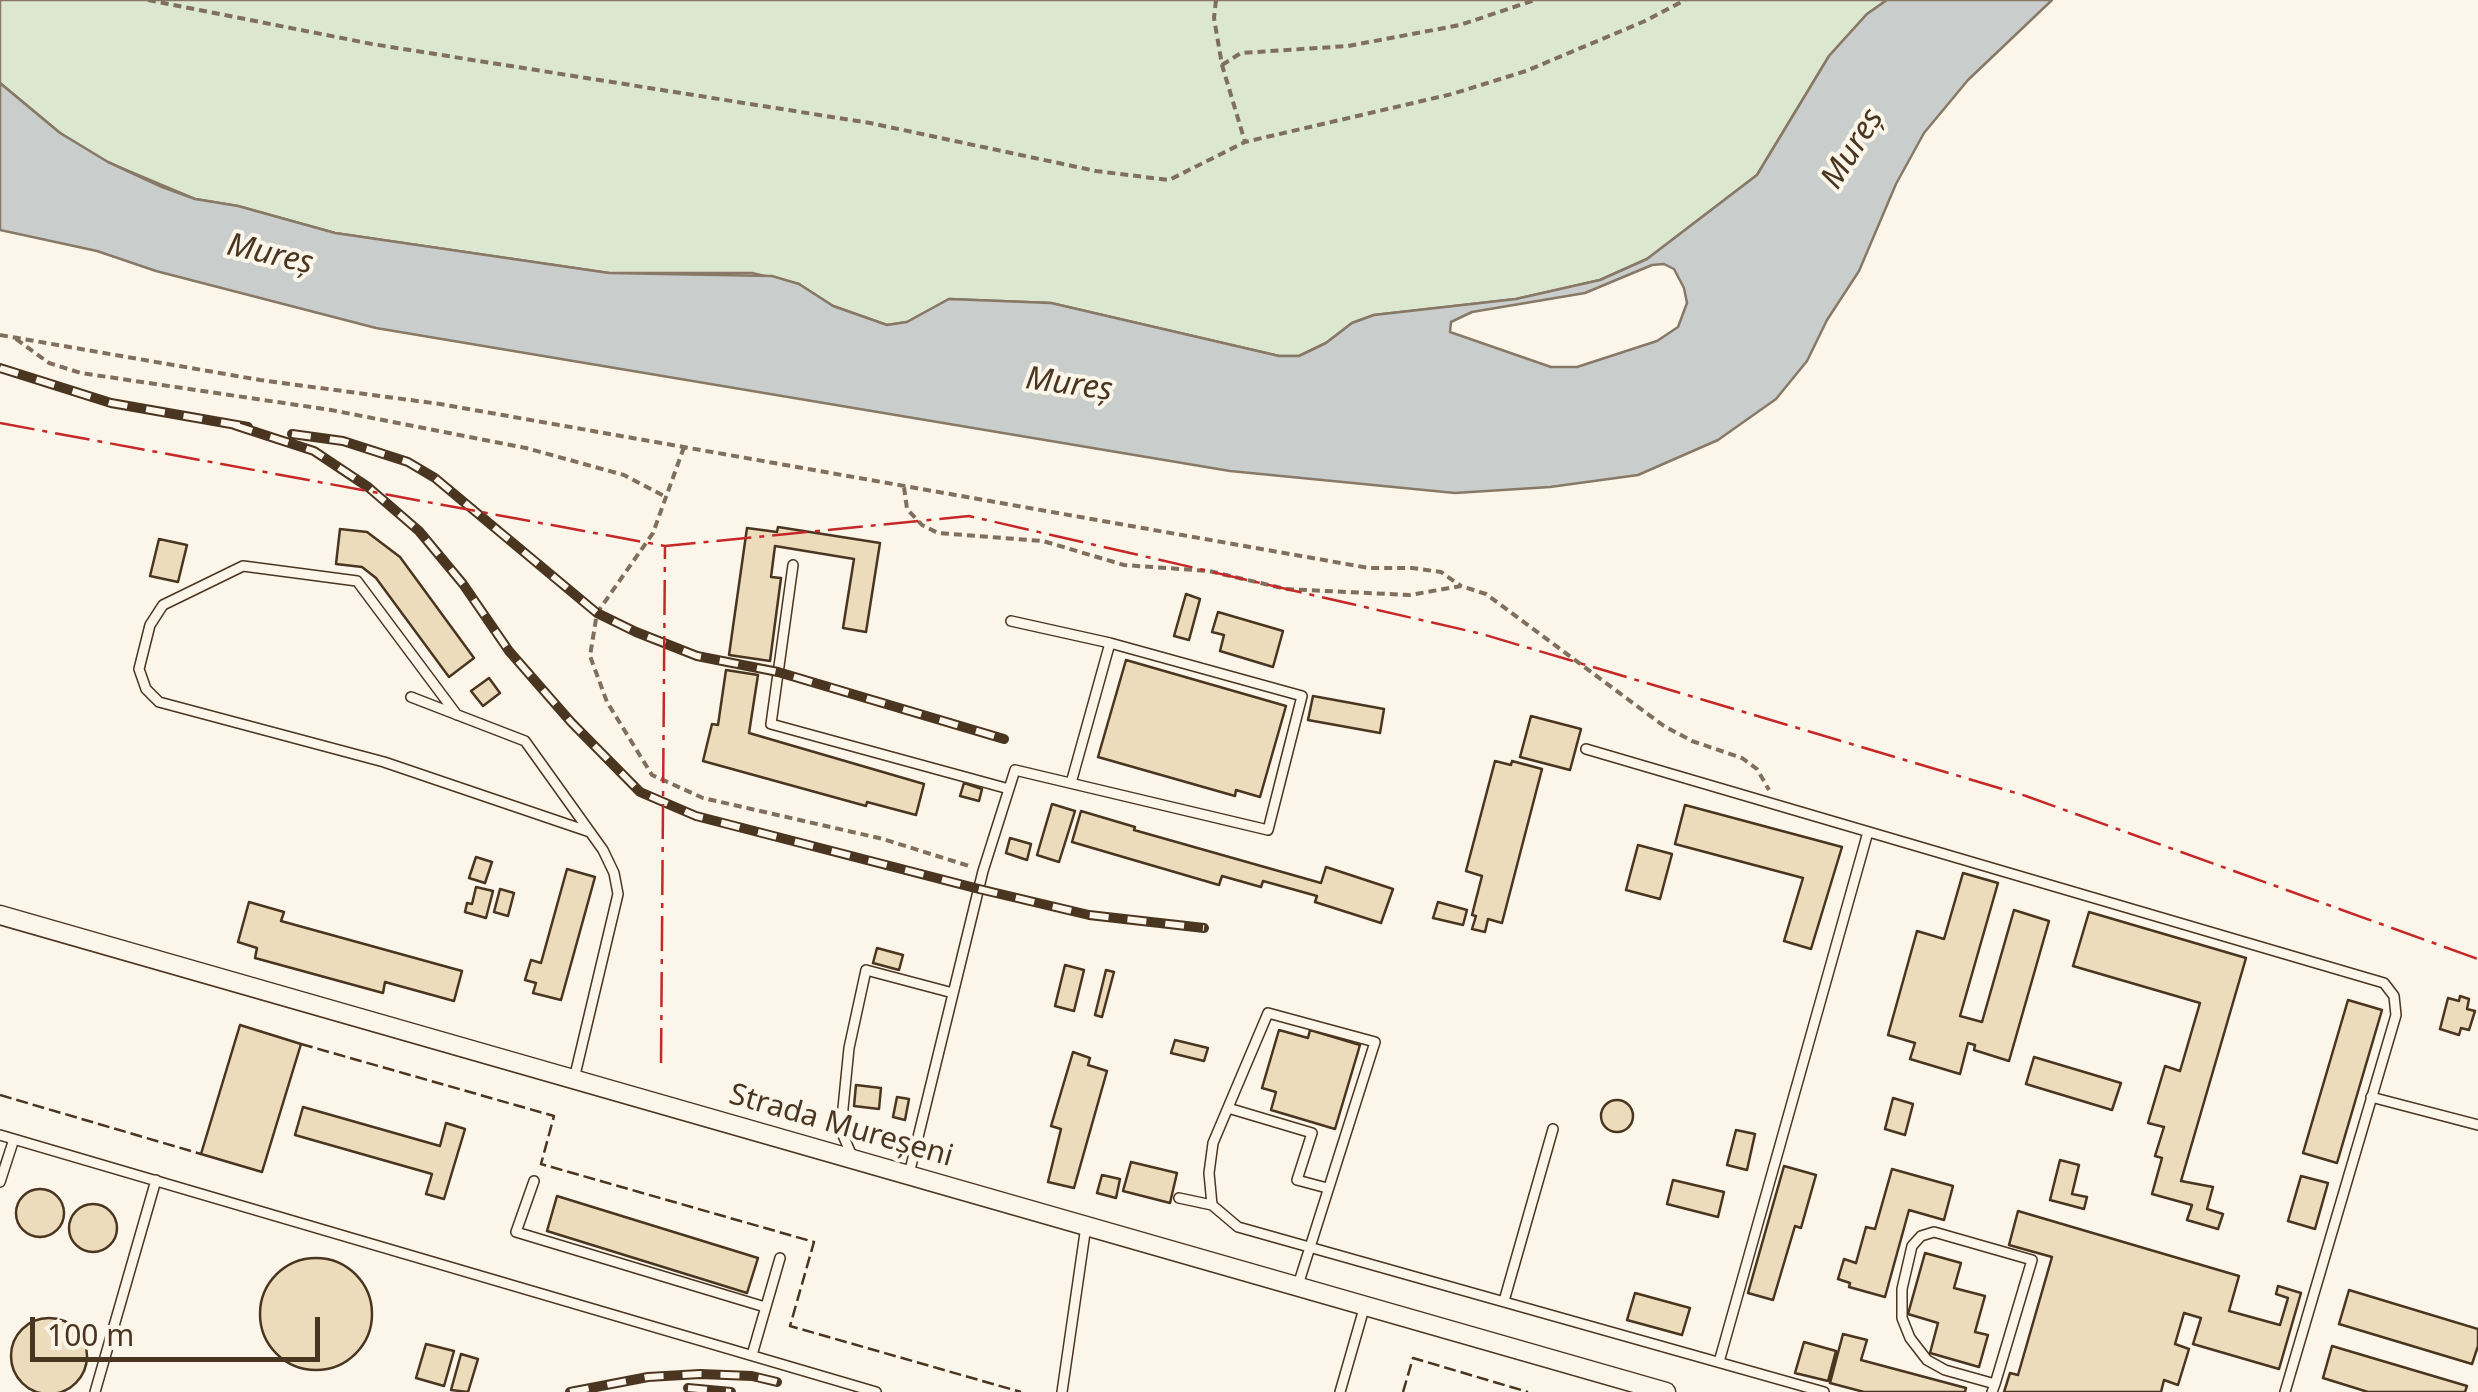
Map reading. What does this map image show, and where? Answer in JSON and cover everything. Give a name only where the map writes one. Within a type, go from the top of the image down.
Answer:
[{"type":"street","name":"Strada Mureșeni","points":[[0,915],[1666,1392]]},
{"type":"lane","points":[[456,715],[357,581],[243,566],[163,606],[150,625],[139,669],[146,689],[159,702],[384,762],[590,832]]},
{"type":"lane","points":[[793,566],[771,724],[1009,789]]},
{"type":"lane","points":[[909,1174],[983,871],[1015,770],[1268,830],[1302,696],[1110,643],[1011,621]]},
{"type":"lane","points":[[1071,783],[1110,643]]},
{"type":"lane","points":[[410,697],[525,742],[590,832],[614,873],[618,894],[574,1079]]},
{"type":"lane","points":[[1586,749],[2384,983],[2394,996],[2396,1014],[2285,1392]]},
{"type":"lane","points":[[1719,1362],[1868,832]]},
{"type":"lane","points":[[853,1158],[842,1132],[843,1108],[848,1048],[866,970],[953,993]]},
{"type":"lane","points":[[1212,1205],[1213,1144],[1268,1012],[1375,1042],[1298,1284]]},
{"type":"lane","points":[[2372,1097],[2478,1125]]},
{"type":"lane","points":[[1228,1108],[1312,1133],[1297,1180],[1327,1188]]},
{"type":"lane","points":[[1504,1301],[1553,1129]]},
{"type":"lane","points":[[0,1134],[752,1355],[841,1387],[876,1392]]},
{"type":"lane","points":[[0,1182],[14,1138]]},
{"type":"lane","points":[[95,1392],[156,1180]]},
{"type":"lane","points":[[534,1181],[516,1232],[765,1307]]},
{"type":"lane","points":[[1178,1198],[1212,1205],[1238,1227],[1824,1392]]},
{"type":"lane","points":[[1062,1392],[1086,1225]]},
{"type":"lane","points":[[1934,1232],[2032,1260],[1994,1388],[1927,1360],[1910,1338],[1902,1318],[1902,1289],[1912,1246],[1922,1236],[1934,1232]]},
{"type":"lane","points":[[752,1355],[780,1258]]},
{"type":"lane","points":[[1340,1392],[1365,1305]]},
{"type":"path","points":[[148,0],[372,44],[870,123],[1096,171],[1169,180],[1245,142],[1452,94],[1526,71],[1685,0]]},
{"type":"path","points":[[1216,0],[1214,18],[1222,66],[1245,142]]},
{"type":"path","points":[[1222,66],[1242,54],[1348,46],[1460,25],[1535,0]]},
{"type":"path","points":[[0,335],[260,380],[440,404],[1369,568],[1441,572],[1514,612],[1664,726],[1692,741],[1742,758],[1766,782],[1773,804]]},
{"type":"path","points":[[14,338],[50,363],[81,374],[331,410],[526,448],[624,474],[666,497]]},
{"type":"path","points":[[684,447],[652,533],[597,613],[590,656],[607,702],[652,775],[702,798],[883,839],[983,871]]},
{"type":"path","points":[[904,487],[907,509],[922,526],[938,533],[1043,541],[1124,565],[1209,570],[1286,589],[1410,595],[1462,586]]},
{"type":"green space","points":[[0,0],[1887,0],[1867,14],[1829,56],[1757,175],[1647,259],[1600,280],[1516,299],[1374,315],[1352,323],[1326,343],[1299,356],[1279,356],[1051,303],[949,299],[907,322],[887,325],[833,306],[799,284],[752,273],[609,273],[335,233],[238,206],[195,199],[107,162],[60,133],[0,83]]},
{"type":"water","name":"Mureș","points":[[1887,0],[2052,0],[1968,80],[1924,133],[1896,184],[1859,271],[1827,320],[1807,361],[1776,399],[1718,440],[1638,475],[1550,487],[1455,493],[1230,471],[376,328],[156,271],[97,251],[0,230],[0,83],[60,133],[108,162],[162,187],[195,199],[238,206],[335,233],[609,273],[772,276],[799,284],[833,306],[887,325],[907,322],[949,299],[1051,303],[1279,356],[1299,356],[1326,343],[1352,323],[1374,315],[1516,299],[1600,280],[1647,259],[1757,175],[1829,56],[1867,14]],"holes":[[[1664,264],[1674,269],[1687,303],[1678,327],[1657,341],[1577,367],[1551,367],[1450,332],[1451,322],[1472,312],[1585,293],[1652,265]]]},
{"type":"building","points":[[778,527],[880,543],[866,632],[843,628],[854,559],[775,546],[771,577],[781,578],[770,661],[729,655],[747,528],[777,532]]},
{"type":"building","points":[[340,529],[367,532],[400,557],[474,658],[449,677],[376,578],[362,567],[336,564]]},
{"type":"building","points":[[159,539],[187,545],[178,582],[150,576]]},
{"type":"building","points":[[1186,594],[1200,599],[1189,640],[1174,636]]},
{"type":"building","points":[[1218,612],[1283,631],[1273,667],[1220,651],[1224,635],[1212,632]]},
{"type":"building","points":[[1126,660],[1286,706],[1260,797],[1236,790],[1235,796],[1098,757]]},
{"type":"building","points":[[726,670],[758,675],[749,733],[924,784],[916,815],[867,802],[866,806],[703,761],[712,724],[718,725]]},
{"type":"building","points":[[489,678],[500,693],[483,706],[471,691]]},
{"type":"building","points":[[1313,696],[1384,709],[1380,733],[1308,720]]},
{"type":"building","points":[[1531,716],[1581,729],[1570,770],[1520,757]]},
{"type":"building","points":[[1495,761],[1542,769],[1502,923],[1488,919],[1485,932],[1472,929],[1482,876],[1466,871]]},
{"type":"building","points":[[964,783],[982,789],[979,801],[960,796]]},
{"type":"building","points":[[1052,804],[1075,811],[1059,862],[1037,855]]},
{"type":"building","points":[[1685,805],[1842,847],[1811,949],[1784,941],[1803,878],[1675,844]]},
{"type":"building","points":[[1081,811],[1321,883],[1326,867],[1393,889],[1381,923],[1315,902],[1317,896],[1263,881],[1261,887],[1222,876],[1219,885],[1072,842]]},
{"type":"building","points":[[1010,838],[1031,844],[1027,860],[1006,853]]},
{"type":"building","points":[[1638,845],[1672,854],[1660,899],[1626,890]]},
{"type":"building","points":[[476,857],[492,862],[485,883],[469,878]]},
{"type":"building","points":[[567,869],[595,877],[561,1000],[533,993],[536,983],[525,980],[531,960],[541,963]]},
{"type":"building","points":[[1963,873],[1998,883],[1960,1016],[1982,1022],[2014,910],[2049,921],[2009,1061],[1974,1050],[1975,1045],[1968,1043],[1960,1074],[1910,1059],[1915,1043],[1888,1035],[1917,931],[1944,939]]},
{"type":"building","points":[[476,887],[493,891],[486,918],[465,912],[467,903],[472,904]]},
{"type":"building","points":[[500,889],[514,893],[508,916],[494,912]]},
{"type":"building","points":[[249,902],[284,912],[281,921],[462,971],[454,1001],[385,982],[383,993],[255,958],[257,948],[238,942]]},
{"type":"building","points":[[1438,902],[1467,910],[1463,925],[1433,918]]},
{"type":"building","points":[[2089,912],[2246,958],[2181,1181],[2213,1187],[2207,1209],[2223,1214],[2218,1229],[2187,1220],[2192,1205],[2152,1194],[2162,1158],[2155,1156],[2164,1127],[2148,1123],[2165,1066],[2180,1071],[2200,1003],[2073,966]]},
{"type":"building","points":[[877,948],[903,955],[899,970],[873,963]]},
{"type":"building","points":[[1065,965],[1084,970],[1074,1011],[1055,1006]]},
{"type":"building","points":[[1106,970],[1114,972],[1102,1017],[1095,1015]]},
{"type":"building","points":[[2460,996],[2469,999],[2467,1009],[2475,1011],[2469,1030],[2461,1028],[2459,1035],[2440,1029],[2448,998],[2459,1001]]},
{"type":"building","points":[[2348,1000],[2382,1010],[2337,1163],[2303,1153]]},
{"type":"building","points":[[240,1025],[301,1044],[262,1172],[201,1154]]},
{"type":"building","points":[[1279,1030],[1308,1038],[1310,1030],[1360,1045],[1335,1129],[1271,1110],[1276,1092],[1262,1088]]},
{"type":"building","points":[[1175,1040],[1208,1048],[1204,1061],[1171,1053]]},
{"type":"building","points":[[1073,1052],[1090,1058],[1088,1065],[1107,1071],[1074,1188],[1048,1182],[1061,1129],[1051,1126]]},
{"type":"building","points":[[2034,1057],[2121,1083],[2112,1110],[2026,1084]]},
{"type":"building","points":[[856,1085],[881,1088],[879,1109],[854,1106]]},
{"type":"building","points":[[897,1097],[909,1099],[905,1120],[893,1117]]},
{"type":"building","points":[[1893,1098],[1913,1104],[1905,1135],[1885,1129]]},
{"type":"building","points":[[1617,1100],[1628,1105],[1633,1116],[1628,1127],[1617,1132],[1606,1127],[1601,1116],[1606,1105]]},
{"type":"building","points":[[303,1107],[440,1146],[446,1123],[465,1129],[444,1199],[426,1194],[432,1174],[295,1135]]},
{"type":"building","points":[[1736,1130],[1755,1134],[1747,1170],[1727,1165]]},
{"type":"building","points":[[2060,1160],[2079,1165],[2072,1194],[2087,1197],[2084,1209],[2050,1200]]},
{"type":"building","points":[[1131,1162],[1177,1173],[1170,1203],[1123,1191]]},
{"type":"building","points":[[1784,1166],[1816,1175],[1801,1228],[1795,1226],[1773,1300],[1748,1293]]},
{"type":"building","points":[[1892,1169],[1953,1186],[1944,1220],[1909,1210],[1885,1297],[1849,1287],[1850,1283],[1838,1279],[1844,1259],[1856,1263],[1866,1227],[1875,1229]]},
{"type":"building","points":[[1102,1175],[1120,1179],[1116,1198],[1097,1193]]},
{"type":"building","points":[[2301,1176],[2328,1183],[2315,1229],[2288,1221]]},
{"type":"building","points":[[1673,1180],[1724,1192],[1718,1217],[1667,1204]]},
{"type":"building","points":[[40,1189],[57,1196],[64,1213],[57,1230],[40,1237],[23,1230],[16,1213],[23,1196]]},
{"type":"building","points":[[557,1196],[758,1258],[747,1293],[547,1231]]},
{"type":"building","points":[[93,1204],[110,1211],[117,1228],[110,1245],[93,1252],[76,1245],[69,1228],[76,1211]]},
{"type":"building","points":[[2018,1211],[2239,1276],[2229,1311],[2280,1325],[2288,1298],[2276,1294],[2278,1286],[2301,1293],[2279,1369],[2193,1344],[2201,1318],[2184,1313],[2175,1344],[2189,1349],[2178,1385],[2164,1380],[2161,1392],[2004,1392],[2010,1373],[2018,1375],[2052,1257],[2009,1245]]},
{"type":"building","points":[[1925,1253],[1961,1263],[1954,1288],[1985,1296],[1975,1332],[1988,1335],[1979,1367],[1930,1353],[1938,1323],[1908,1314]]},
{"type":"building","points":[[316,1258],[337,1262],[355,1275],[368,1293],[372,1314],[368,1335],[355,1353],[337,1366],[316,1370],[295,1366],[277,1353],[264,1335],[260,1314],[264,1293],[277,1275],[295,1262]]},
{"type":"building","points":[[2349,1290],[2478,1329],[2472,1364],[2339,1324]]},
{"type":"building","points":[[1635,1293],[1690,1308],[1682,1335],[1627,1320]]},
{"type":"building","points":[[49,1318],[76,1329],[87,1356],[76,1383],[49,1394],[22,1383],[11,1356],[22,1329]]},
{"type":"building","points":[[1843,1334],[1867,1340],[1861,1360],[1966,1388],[1965,1392],[1864,1392],[1830,1383]]},
{"type":"building","points":[[1804,1342],[1836,1351],[1828,1381],[1795,1373]]},
{"type":"building","points":[[426,1344],[454,1351],[444,1386],[416,1378]]},
{"type":"building","points":[[2332,1346],[2467,1386],[2465,1392],[2368,1392],[2323,1378]]},
{"type":"building","points":[[461,1354],[478,1359],[468,1392],[451,1390]]},
{"type":"railway","points":[[0,368],[111,403],[248,427]]},
{"type":"railway","points":[[234,425],[314,451],[368,487],[419,531],[463,584],[509,651],[640,792],[696,816],[979,889],[1089,915],[1204,928]]},
{"type":"railway","points":[[292,434],[343,441],[408,462],[435,478],[597,613],[636,632],[697,656],[778,672],[1004,739]]},
{"type":"railway","points":[[570,1392],[648,1377],[700,1374],[752,1376],[777,1382]]},
{"type":"railway","points":[[688,1388],[731,1392]]},
{"type":"fence","points":[[301,1044],[554,1116],[541,1164],[814,1242],[790,1326],[1021,1392]]},
{"type":"fence","points":[[0,1095],[201,1154]]},
{"type":"fence","points":[[1403,1392],[1413,1358],[1528,1392]]},
{"type":"power","points":[[0,423],[665,546],[969,516],[1482,634],[2026,796],[2478,959]]},
{"type":"power","points":[[661,1063],[665,546]]}]
